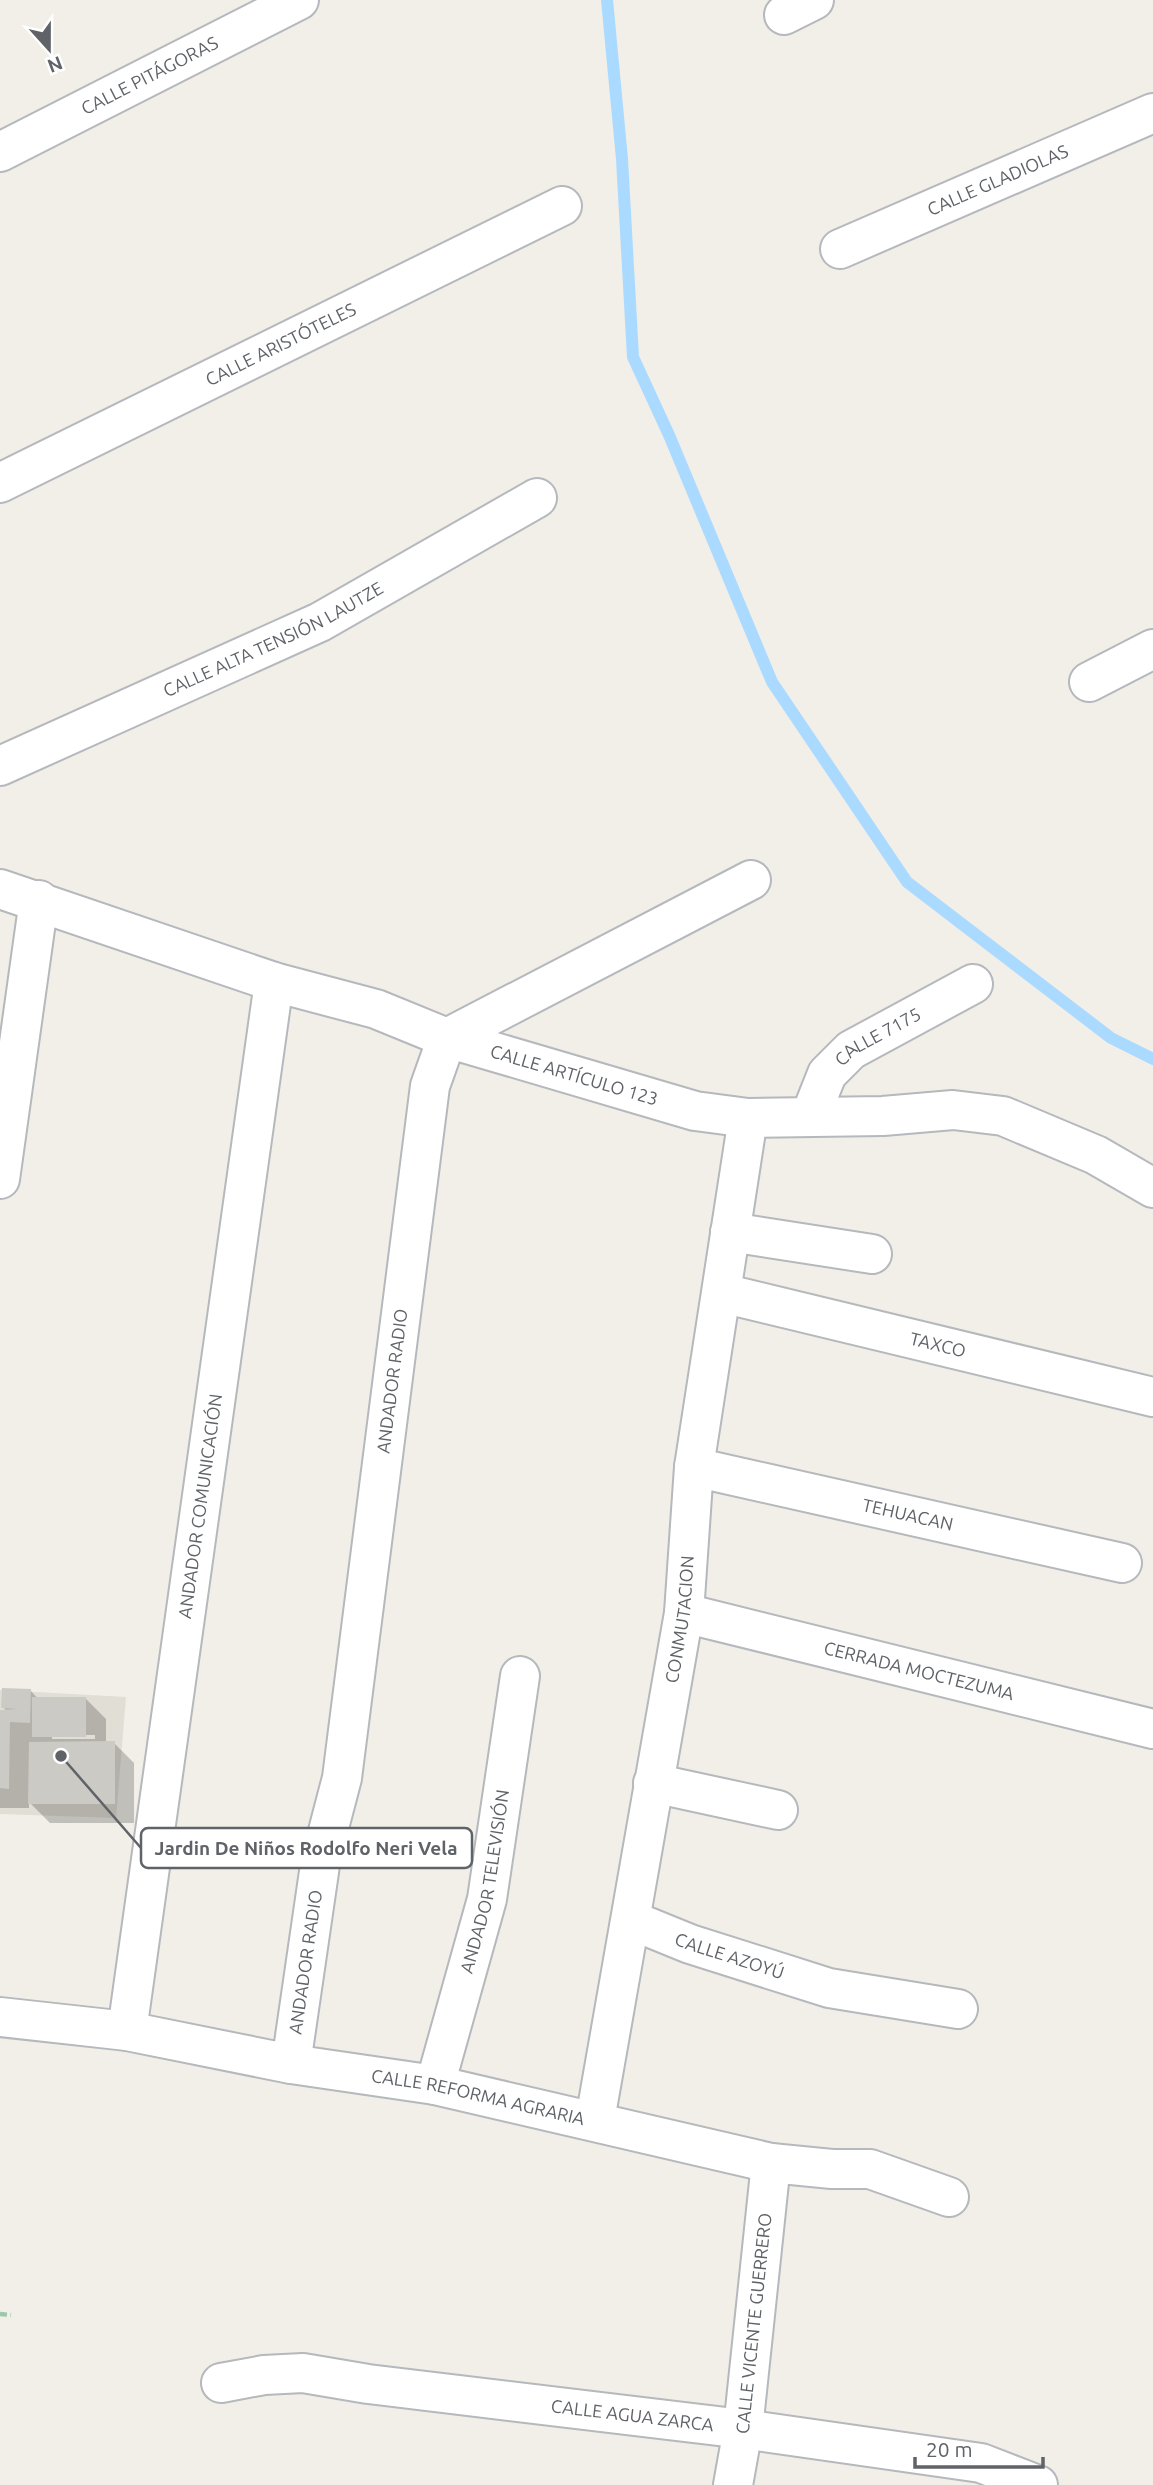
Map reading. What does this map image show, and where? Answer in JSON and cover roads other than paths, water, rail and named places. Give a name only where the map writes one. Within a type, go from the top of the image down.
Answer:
[{"type":"street","name":"CALLE PITÁGORAS","points":[[0,152],[299,0]]},
{"type":"street","name":"CALLE GLADIOLAS","points":[[841,249],[1153,113]]},
{"type":"street","name":"CALLE ARISTÓTELES","points":[[0,482],[562,206]]},
{"type":"street","name":"CALLE ALTA TENSIÓN LAUTZE","points":[[0,766],[320,622],[537,498]]},
{"type":"street","points":[[1089,682],[1153,649]]},
{"type":"street","points":[[447,1038],[751,880]]},
{"type":"street","name":"CALLE ARTÍCULO 123","points":[[0,889],[274,982],[376,1009],[447,1038],[695,1111],[748,1118],[883,1116],[953,1110],[1003,1116],[1096,1154],[1153,1188]]},
{"type":"street","points":[[0,1180],[38,901]]},
{"type":"street","name":"ANDADOR COMUNICACIÓN","points":[[127,2031],[274,982]]},
{"type":"street","name":"CALLE 7175","points":[[810,1116],[827,1074],[852,1050],[973,984]]},
{"type":"street","name":"ANDADOR RADIO","points":[[291,2064],[321,1858],[342,1778],[430,1086],[447,1038]]},
{"type":"street","name":"CONMUTACION","points":[[595,2120],[684,1613],[694,1467],[748,1118]]},
{"type":"street","points":[[730,1233],[873,1254]]},
{"type":"street","name":"TAXCO","points":[[722,1293],[1153,1397]]},
{"type":"street","name":"TEHUACAN","points":[[694,1467],[1122,1563]]},
{"type":"street","name":"CERRADA MOCTEZUMA","points":[[684,1613],[1153,1729]]},
{"type":"street","name":"ANDADOR TELEVISIÓN","points":[[435,2085],[487,1899],[520,1676]]},
{"type":"street","points":[[653,1783],[778,1810]]},
{"type":"street","name":"CALLE AZOYÚ","points":[[631,1920],[690,1944],[829,1988],[958,2009]]},
{"type":"street","name":"CALLE REFORMA AGRARIA","points":[[0,2017],[127,2031],[291,2064],[435,2085],[771,2163],[832,2169],[870,2169],[949,2197]]},
{"type":"street","name":"CALLE VICENTE GUERRERO","points":[[733,2485],[743,2429],[771,2163]]},
{"type":"street","name":"CALLE AGUA ZARCA","points":[[221,2383],[264,2375],[303,2373],[368,2384],[743,2429],[981,2463],[1038,2485]]},
{"type":"waterway","points":[[607,0],[622,159],[633,357],[669,435],[772,682],[907,882],[1111,1038],[1153,1059]]},
{"type":"place","name":"Jardin De Niños Rodolfo Neri Vela","points":[[61,1756]]}]
